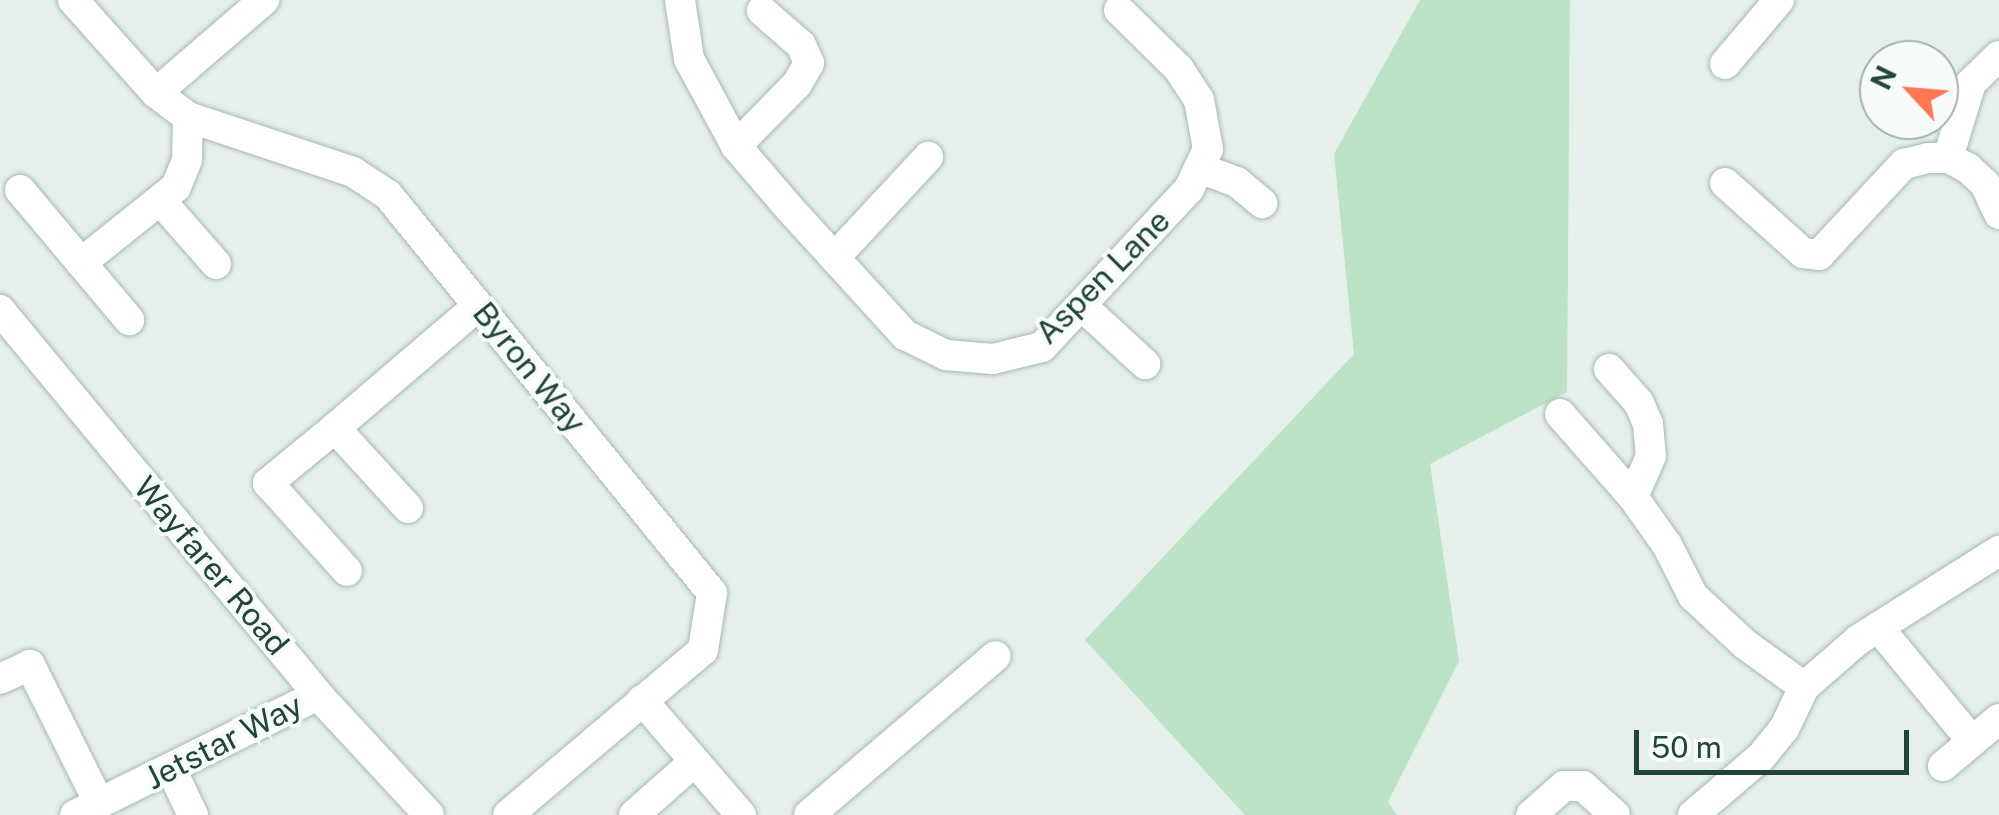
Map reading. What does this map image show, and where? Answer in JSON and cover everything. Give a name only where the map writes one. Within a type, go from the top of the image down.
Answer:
[{"type":"street","name":"Byron Way","points":[[73,0],[156,93],[188,116],[352,172],[388,196],[712,593],[703,650],[508,815]]},
{"type":"street","points":[[156,93],[264,0]]},
{"type":"street","name":"Aspen Lane","points":[[680,0],[689,59],[736,146],[905,335],[946,355],[993,359],[1042,347],[1188,189],[1199,168]]},
{"type":"street","points":[[1725,64],[1779,0]]},
{"type":"street","points":[[1119,10],[1180,69],[1200,100],[1208,149],[1199,168],[1237,182],[1262,204]]},
{"type":"street","points":[[736,146],[797,84],[809,64],[800,46],[762,12]]},
{"type":"street","points":[[1948,158],[1971,83],[1999,56]]},
{"type":"street","points":[[81,263],[176,187],[187,160],[188,116]]},
{"type":"street","points":[[837,255],[928,157]]},
{"type":"street","points":[[1725,183],[1803,253],[1818,255],[1904,164],[1948,158],[1985,184],[1999,214]]},
{"type":"street","points":[[20,190],[129,320]]},
{"type":"street","points":[[160,200],[216,264]]},
{"type":"street","points":[[346,571],[268,483],[478,306]]},
{"type":"street","points":[[1082,306],[1146,364]]},
{"type":"street","name":"Wayfarer Road","points":[[0,310],[318,694],[430,815]]},
{"type":"street","points":[[1609,369],[1639,403],[1651,442],[1651,456],[1633,497]]},
{"type":"street","points":[[1560,414],[1633,497],[1667,546],[1693,596],[1746,646],[1804,687]]},
{"type":"street","points":[[334,428],[408,508]]},
{"type":"street","points":[[1633,497],[1675,462]]},
{"type":"street","points":[[1693,815],[1761,757],[1784,729],[1804,687],[1878,628],[1999,551]]},
{"type":"street","points":[[1878,628],[1970,740]]},
{"type":"street","points":[[809,815],[996,656]]},
{"type":"street","points":[[0,680],[30,665],[87,809]]},
{"type":"street","name":"Jetstar Way","points":[[87,809],[172,771],[318,694]]},
{"type":"street","points":[[642,700],[741,815]]},
{"type":"street","points":[[1943,766],[1999,719]]},
{"type":"street","points":[[634,815],[695,761]]},
{"type":"street","points":[[172,771],[193,815]]},
{"type":"street","points":[[1531,815],[1564,786],[1583,786],[1615,815]]},
{"type":"green space","points":[[1420,0],[1570,0],[1567,392],[1430,464],[1459,661],[1388,802],[1397,815],[1245,815],[1085,640],[1354,354],[1334,154]]}]
